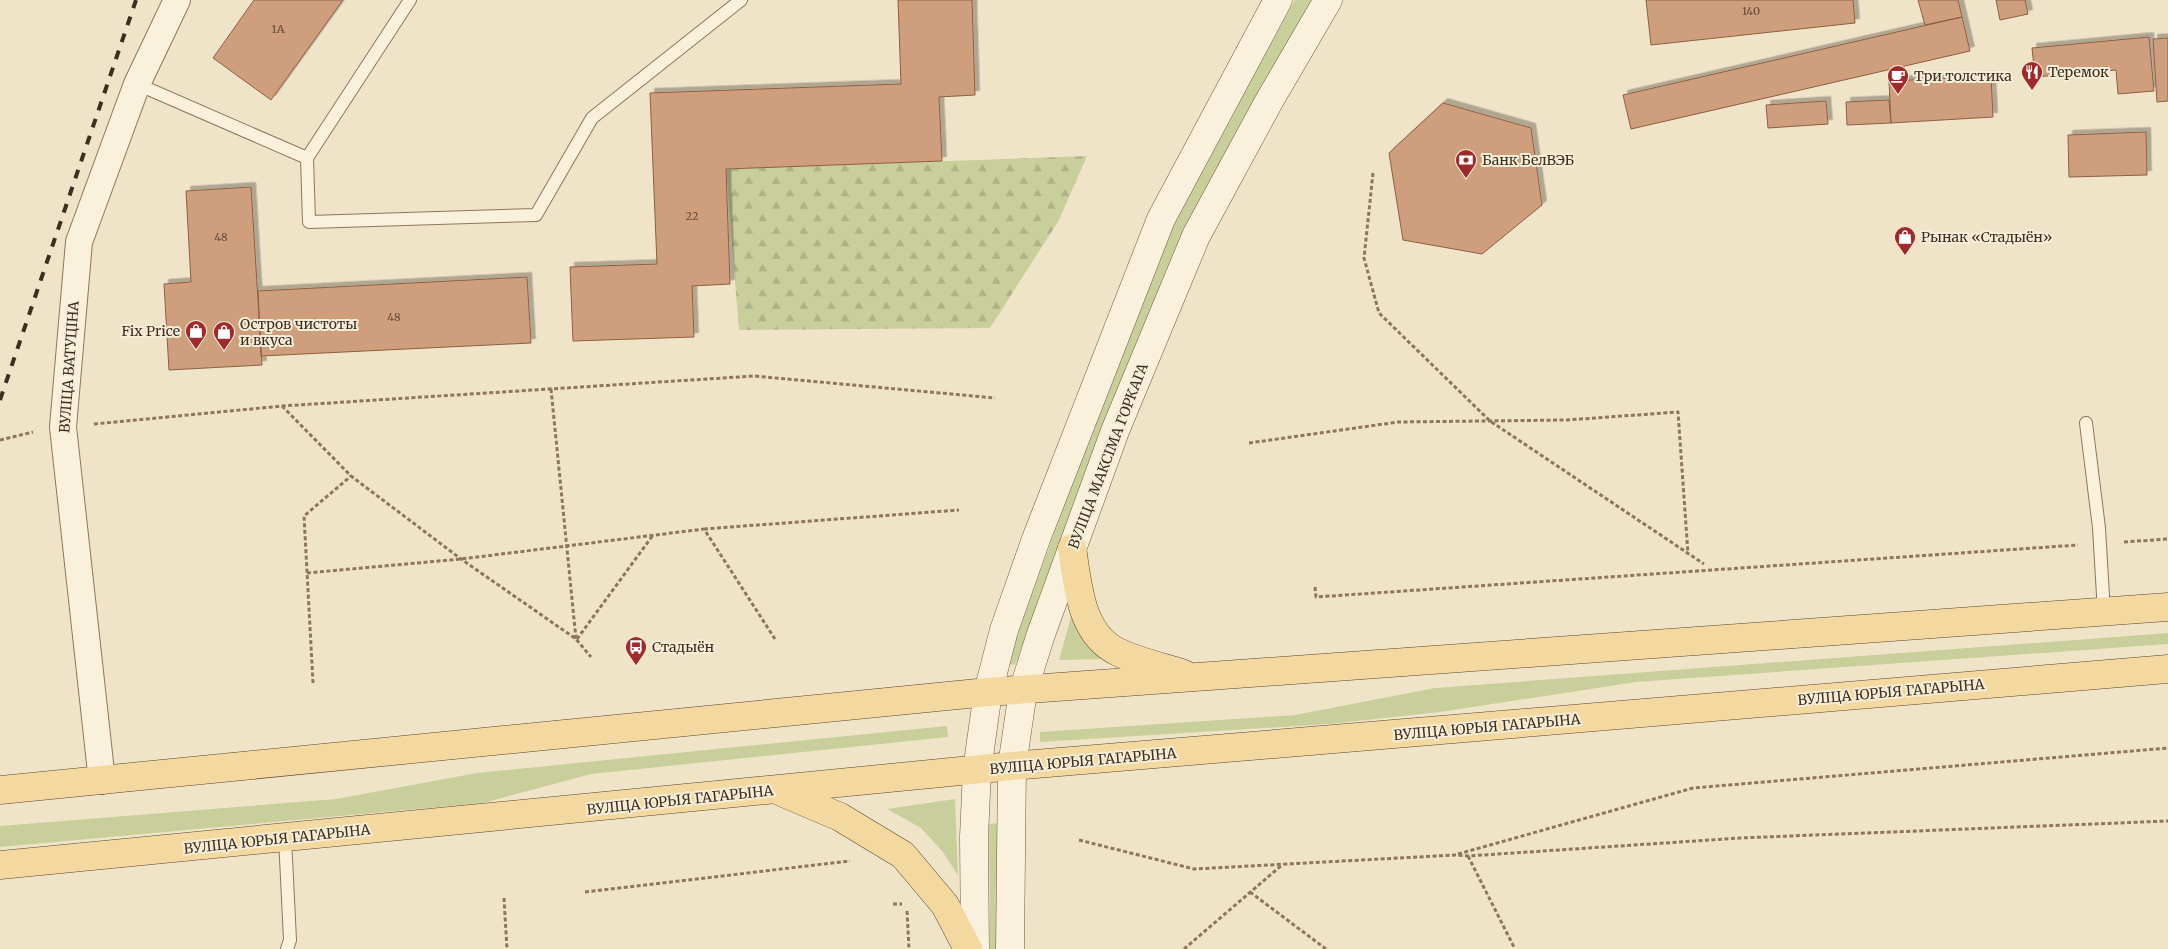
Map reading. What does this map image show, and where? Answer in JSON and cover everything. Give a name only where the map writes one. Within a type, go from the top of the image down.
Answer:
[{"type":"main road","points":[[1072,548],[1080,602],[1093,631],[1117,652],[1195,677]]},
{"type":"main road","points":[[0,790],[988,692],[1023,691],[2168,607]]},
{"type":"main road","name":"ВУЛІЦА ЮРЫЯ ГАГАРЫНА","points":[[0,865],[1012,766],[2168,669]]},
{"type":"main road","points":[[778,790],[840,817],[903,855],[945,905],[968,949]]},
{"type":"street","name":"ВУЛІЦА ВАТУЦІНА","points":[[102,781],[63,427],[79,242],[137,84],[177,0]]},
{"type":"street","points":[[975,949],[974,837],[977,770],[988,692],[1004,630],[1036,539],[1161,219],[1278,0]]},
{"type":"street","name":"ВУЛІЦА МАКСІМА ГОРКАГА","points":[[1010,949],[1012,766],[1023,691],[1041,634],[1115,431],[1196,236],[1268,103],[1328,0]]},
{"type":"lane","points":[[410,0],[307,158],[309,222],[536,215],[592,118],[741,0]]},
{"type":"lane","points":[[137,84],[307,158]]},
{"type":"lane","points":[[2086,423],[2099,543],[2104,612]]},
{"type":"lane","points":[[285,838],[290,940],[287,949]]},
{"type":"path","points":[[1373,173],[1364,258],[1379,313],[1490,421],[1704,564]]},
{"type":"path","points":[[63,427],[282,406],[754,376],[995,398]]},
{"type":"path","points":[[551,389],[576,639]]},
{"type":"path","points":[[282,406],[351,476],[461,559],[576,639],[591,657]]},
{"type":"path","points":[[1249,443],[1398,422],[1567,420],[1678,412],[1688,554]]},
{"type":"path","points":[[313,683],[304,516],[351,476]]},
{"type":"path","points":[[307,573],[461,559],[704,530],[959,510]]},
{"type":"path","points":[[704,530],[775,638]]},
{"type":"path","points":[[576,639],[653,536]]},
{"type":"path","points":[[1315,587],[1316,597],[2168,539]]},
{"type":"path","points":[[1455,855],[1693,788],[2168,748]]},
{"type":"path","points":[[1079,840],[1194,869],[1455,855],[1468,856],[1740,838],[2168,822]]},
{"type":"path","points":[[1468,856],[1515,949]]},
{"type":"path","points":[[585,892],[856,860]]},
{"type":"path","points":[[1184,949],[1283,864]]},
{"type":"path","points":[[1250,892],[1326,949]]},
{"type":"path","points":[[504,898],[507,949]]},
{"type":"path","points":[[893,904],[907,904],[908,949]]},
{"type":"green space","points":[[1295,0],[1313,0],[1044,587],[1015,665],[1006,664],[1090,436],[1178,213]]},
{"type":"green space","points":[[1087,156],[1059,220],[990,328],[739,330],[726,169]]},
{"type":"green space","points":[[1073,610],[1081,636],[1089,645],[1112,659],[1059,660]]},
{"type":"green space","points":[[2168,633],[2168,644],[1636,682],[1440,712],[1329,724],[1040,742],[1040,732],[1295,715],[1435,688]]},
{"type":"green space","points":[[947,726],[948,737],[591,774],[483,803],[0,847],[0,826],[336,799],[477,773]]},
{"type":"green space","points":[[955,799],[958,875],[942,851],[921,828],[887,809]]},
{"type":"green space","points":[[998,823],[999,949],[990,949],[989,824]]},
{"type":"building","points":[[254,0],[343,0],[271,100],[213,58]]},
{"type":"building","points":[[898,0],[972,0],[975,95],[939,97],[942,161],[726,169],[730,284],[692,286],[694,337],[573,341],[570,267],[657,264],[650,93],[901,84]]},
{"type":"building","points":[[1646,0],[1853,0],[1855,23],[1651,45]]},
{"type":"building","points":[[1918,0],[1958,0],[1962,17],[1925,25]]},
{"type":"building","points":[[1996,0],[2025,0],[2028,14],[2000,20]]},
{"type":"building","points":[[1962,17],[1970,51],[1631,129],[1623,95]]},
{"type":"building","points":[[2149,37],[2154,91],[2118,94],[2116,70],[2035,77],[2032,48]]},
{"type":"building","points":[[2168,38],[2168,101],[2157,102],[2153,39]]},
{"type":"building","points":[[1991,76],[1993,117],[1891,123],[1889,81]]},
{"type":"building","points":[[1889,100],[1891,123],[1847,125],[1846,102]]},
{"type":"building","points":[[1826,101],[1828,124],[1768,128],[1766,105]]},
{"type":"building","name":"Банк БелВЭБ","points":[[1443,103],[1531,128],[1542,205],[1482,254],[1403,240],[1389,153]]},
{"type":"building","points":[[2146,132],[2147,175],[2069,177],[2068,135]]},
{"type":"building","points":[[251,187],[262,365],[169,370],[164,284],[191,282],[186,191]]},
{"type":"building","points":[[527,277],[531,343],[261,356],[258,291]]},
{"type":"railway","points":[[0,400],[136,0]]},
{"type":"place","name":"Теремок","points":[[2032,91]]},
{"type":"place","name":"Три толстика","points":[[1898,95]]},
{"type":"place","name":"Банк БелВЭБ","points":[[1466,179]]},
{"type":"place","name":"Рынак «Стадыён»","points":[[1905,256]]},
{"type":"place","name":"Fix Price","points":[[196,350]]},
{"type":"place","name":"Остров чистоты и вкуса","points":[[224,351]]},
{"type":"place","name":"Стадыён","points":[[636,666]]}]
